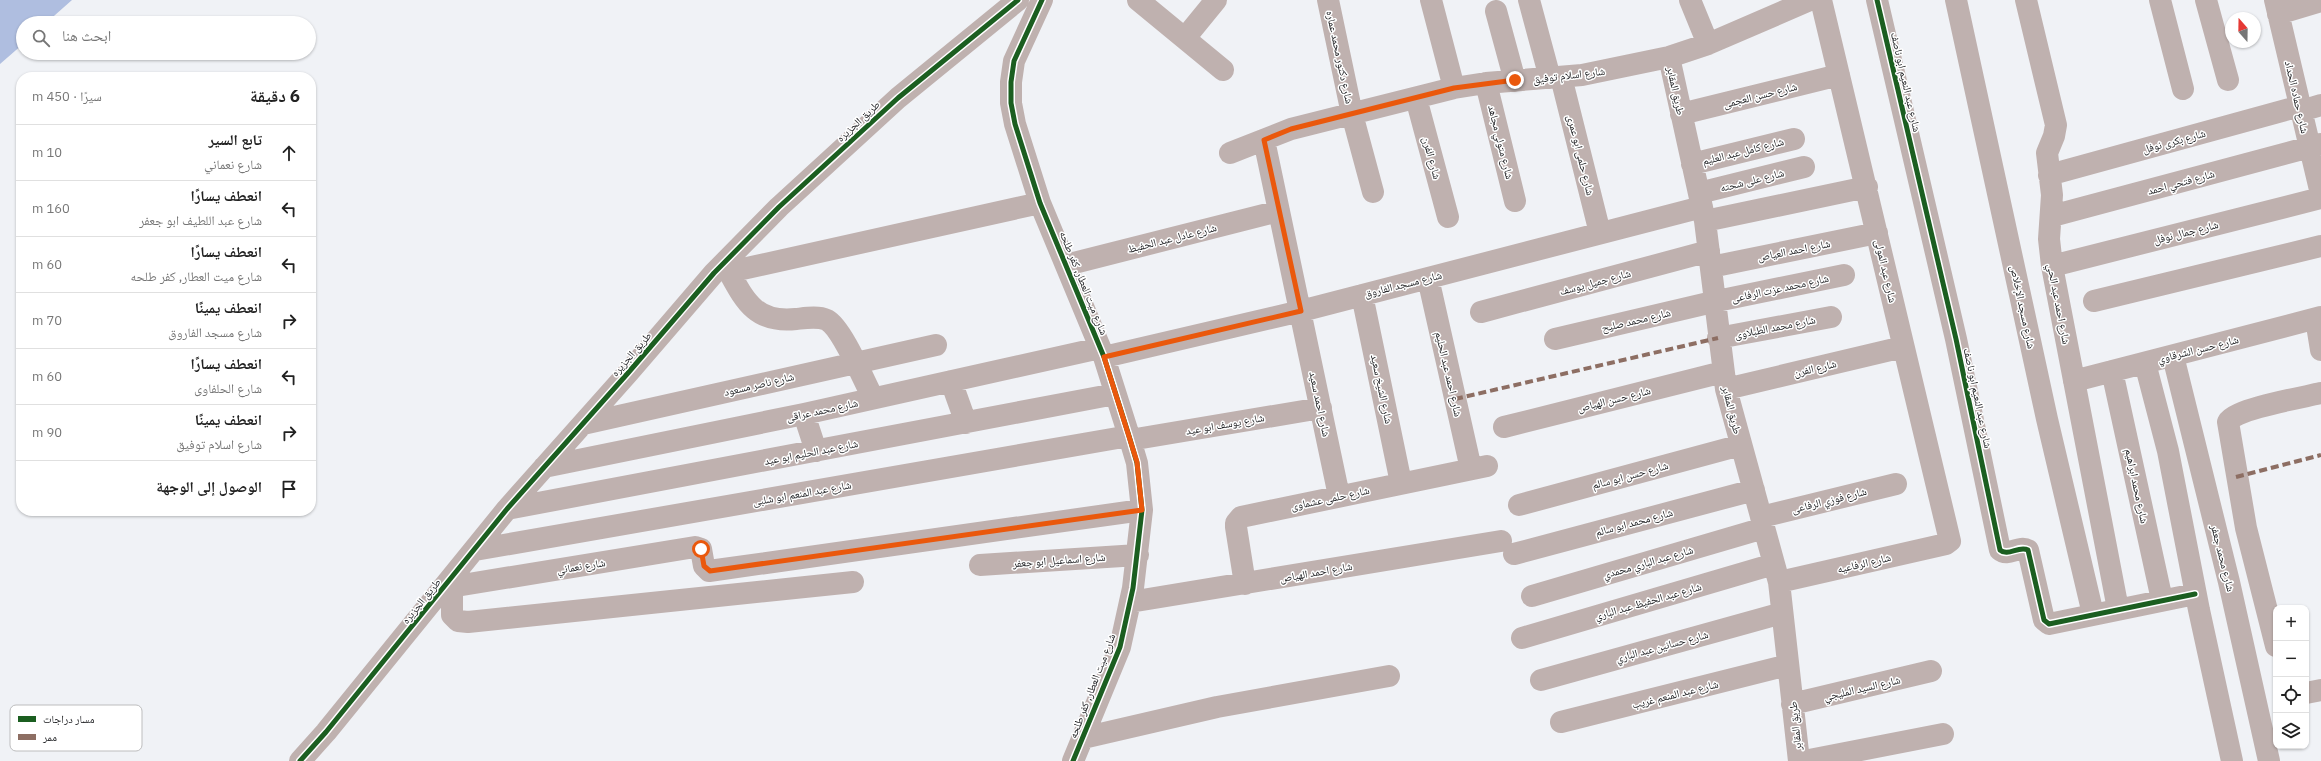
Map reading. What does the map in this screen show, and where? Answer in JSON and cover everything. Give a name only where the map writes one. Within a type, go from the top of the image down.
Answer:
[{"type":"street","name":"طريق الجزيره","points":[[300,761],[448,588],[507,509],[727,268],[779,207],[898,98],[1018,0]]},
{"type":"street","name":"شارع ميت العطار, كفر طلحه","points":[[1042,0],[1014,60],[1011,82],[1011,103],[1015,124],[1040,202],[1102,353],[1130,438],[1137,462],[1142,510],[1138,555],[1120,647],[1073,761]]},
{"type":"street","points":[[1138,0],[1223,70]]},
{"type":"street","points":[[1185,38],[1216,0]]},
{"type":"street","name":"شارع دكتور محمد عماره","points":[[1328,0],[1352,114],[1374,192]]},
{"type":"street","points":[[1431,0],[1454,88]]},
{"type":"street","name":"شارع حلمى ابو عمرى","points":[[1529,0],[1555,77],[1600,233]]},
{"type":"street","points":[[1690,0],[1708,44]]},
{"type":"street","name":"شارع اسلام توفيق","points":[[1230,152],[1291,129],[1454,88],[1515,80],[1582,75],[1669,57],[1708,44],[1810,0]]},
{"type":"street","name":"شارع عبد المولى","points":[[1821,0],[1950,541],[1949,543]]},
{"type":"street","name":"شارع عبد النعيم ابو ناصف","points":[[1877,0],[1956,339],[2000,550],[2005,552],[2024,549],[2028,550],[2043,617],[2046,622],[2053,623],[2195,594]]},
{"type":"street","name":"شارع مسجد الإخلاص","points":[[1956,0],[2047,419],[2093,614]]},
{"type":"street","name":"شارع احمد عبد الحي","points":[[2026,0],[2056,125],[2054,136],[2047,154],[2052,216],[2049,239],[2052,266],[2118,610]]},
{"type":"street","points":[[2160,0],[2183,89]]},
{"type":"street","points":[[2206,0],[2228,80]]},
{"type":"street","points":[[2276,7],[2321,1]]},
{"type":"street","name":"شارع حماده الحداد","points":[[2276,7],[2307,107],[2315,146],[2321,194]]},
{"type":"street","points":[[1496,11],[1515,80]]},
{"type":"street","name":"طريق المقابر","points":[[1669,57],[1702,207],[1717,301],[1718,338],[1725,380],[1776,573],[1782,613],[1798,761]]},
{"type":"street","name":"شارع حسن العجمى","points":[[1681,114],[1839,75]]},
{"type":"street","name":"شارع متولي مجاهد","points":[[1486,83],[1515,201]]},
{"type":"street","name":"شارع الفرن","points":[[1416,98],[1448,217]]},
{"type":"street","name":"شارع بكرى نوفل","points":[[2049,175],[2307,107]]},
{"type":"street","name":"شارع كامل عبد العليم","points":[[1692,164],[1794,139]]},
{"type":"street","name":"شارع احمد سعيد","points":[[1264,140],[1339,496]]},
{"type":"street","name":"شارع فتحي احمد","points":[[2052,216],[2315,146]]},
{"type":"street","name":"شارع على شحته","points":[[1702,207],[1804,167]]},
{"type":"street","points":[[1702,207],[1866,187]]},
{"type":"street","name":"شارع جمال نوفل","points":[[2052,266],[2321,198]]},
{"type":"street","points":[[873,398],[838,332],[826,320],[812,318],[770,319],[750,305],[727,268],[1040,202]]},
{"type":"street","name":"شارع مسجد الفاروق","points":[[1102,353],[1301,311],[1702,207]]},
{"type":"street","name":"شارع عادل عبد الحفيظ","points":[[1066,265],[1279,211]]},
{"type":"street","name":"شارع احمد العياص","points":[[1710,259],[1877,233]]},
{"type":"street","points":[[2094,301],[2321,246]]},
{"type":"street","name":"شارع جميل يوسف","points":[[1481,312],[1710,259]]},
{"type":"street","name":"شارع محمد عزت الرفاعى","points":[[1717,301],[1844,275]]},
{"type":"street","name":"شارع احمد عبد الحليم","points":[[1428,278],[1479,468]]},
{"type":"street","name":"شارع الشيخ سعيد","points":[[1362,295],[1401,484]]},
{"type":"street","name":"شارع محمد صليح","points":[[1555,339],[1717,301]]},
{"type":"street","name":"شارع محمد الطبلاوى","points":[[1718,338],[1831,317]]},
{"type":"street","points":[[2319,318],[2321,350]]},
{"type":"street","name":"شارع حسن الشرقاوي","points":[[2074,381],[2319,318]]},
{"type":"street","name":"شارع ناصر مسعود","points":[[583,424],[936,345]]},
{"type":"street","name":"شارع الفرن","points":[[1725,380],[1903,347]]},
{"type":"street","name":"شارع محمد عراقى","points":[[544,467],[804,414],[951,382],[1102,353]]},
{"type":"street","name":"شارع محمد جعفر","points":[[2173,356],[2229,582],[2269,761]]},
{"type":"street","points":[[2144,363],[2168,450],[2195,594],[2232,761]]},
{"type":"street","name":"شارع محمد ابراهيم","points":[[2112,371],[2162,600]]},
{"type":"street","name":"شارع حسن الهياص","points":[[1504,427],[1725,380]]},
{"type":"street","points":[[951,382],[966,423]]},
{"type":"street","points":[[2275,641],[2246,528],[2228,422],[2234,415],[2248,410],[2321,393]]},
{"type":"street","name":"شارع عبد الحليم ابو عيد","points":[[507,509],[1115,394]]},
{"type":"street","name":"شارع يوسف ابو عيد","points":[[1130,438],[1321,408]]},
{"type":"street","points":[[804,414],[816,451]]},
{"type":"street","name":"شارع عبد المنعم ابو شلبى","points":[[475,550],[1130,438]]},
{"type":"street","name":"شارع حسن ابو سالم","points":[[1519,505],[1741,445]]},
{"type":"street","name":"شارع حلمى عشماوى","points":[[1245,584],[1236,527],[1238,519],[1245,516],[1339,496],[1479,468]]},
{"type":"street","name":"شارع فوزي الرفاعى","points":[[1763,522],[1896,484]]},
{"type":"street","name":"شارع محمد ابو سالم","points":[[1508,548],[1754,490]]},
{"type":"street","name":"شارع نعماني","points":[[448,588],[697,547],[702,551],[704,566],[710,571],[1142,510]]},
{"type":"street","name":"شارع عبد الباري محمدي","points":[[1532,596],[1763,522]]},
{"type":"street","name":"شارع الرفاعيه","points":[[1776,573],[1949,543]]},
{"type":"street","name":"شارع احمد الهياص","points":[[1130,602],[1245,584],[1508,548]]},
{"type":"street","name":"شارع اسماعيل ابو جعفر","points":[[980,565],[1138,555]]},
{"type":"street","name":"شارع عبد الحفيظ عبد الباري","points":[[1522,638],[1776,573]]},
{"type":"street","points":[[448,588],[452,615],[458,622],[468,622],[853,582]]},
{"type":"street","name":"شارع حسانين عبد الباري","points":[[1541,680],[1782,613]]},
{"type":"street","name":"شارع عبد المنعم غريب","points":[[1561,722],[1788,665]]},
{"type":"street","name":"شارع السيد المليجي","points":[[1792,704],[1932,671]]},
{"type":"street","points":[[1082,738],[1217,707],[1389,676]]},
{"type":"street","points":[[2309,692],[2321,690]]},
{"type":"street","points":[[1804,761],[1943,734]]},
{"type":"water","points":[[0,0],[72,0],[54,16],[16,16],[16,50],[0,64]]},
{"type":"marked path","points":[[1455,399],[1718,338]]},
{"type":"marked path","points":[[2236,477],[2321,455]]},
{"type":"cycle path","points":[[300,761],[326,732],[507,509],[628,373],[714,273],[779,207],[898,98],[1018,0]]},
{"type":"cycle path","points":[[1042,0],[1014,61],[1011,82],[1011,103],[1015,124],[1040,203],[1104,357],[1137,463],[1142,510],[1133,588],[1120,647],[1073,761]]},
{"type":"cycle path","points":[[1877,0],[1956,339],[2000,550],[2003,552],[2021,549],[2028,550],[2044,620],[2049,624],[2195,594]]},
{"type":"route","points":[[701,549],[704,566],[710,571],[1142,510],[1137,462],[1104,357],[1301,311],[1264,140],[1291,129],[1454,88],[1515,80]]}]
